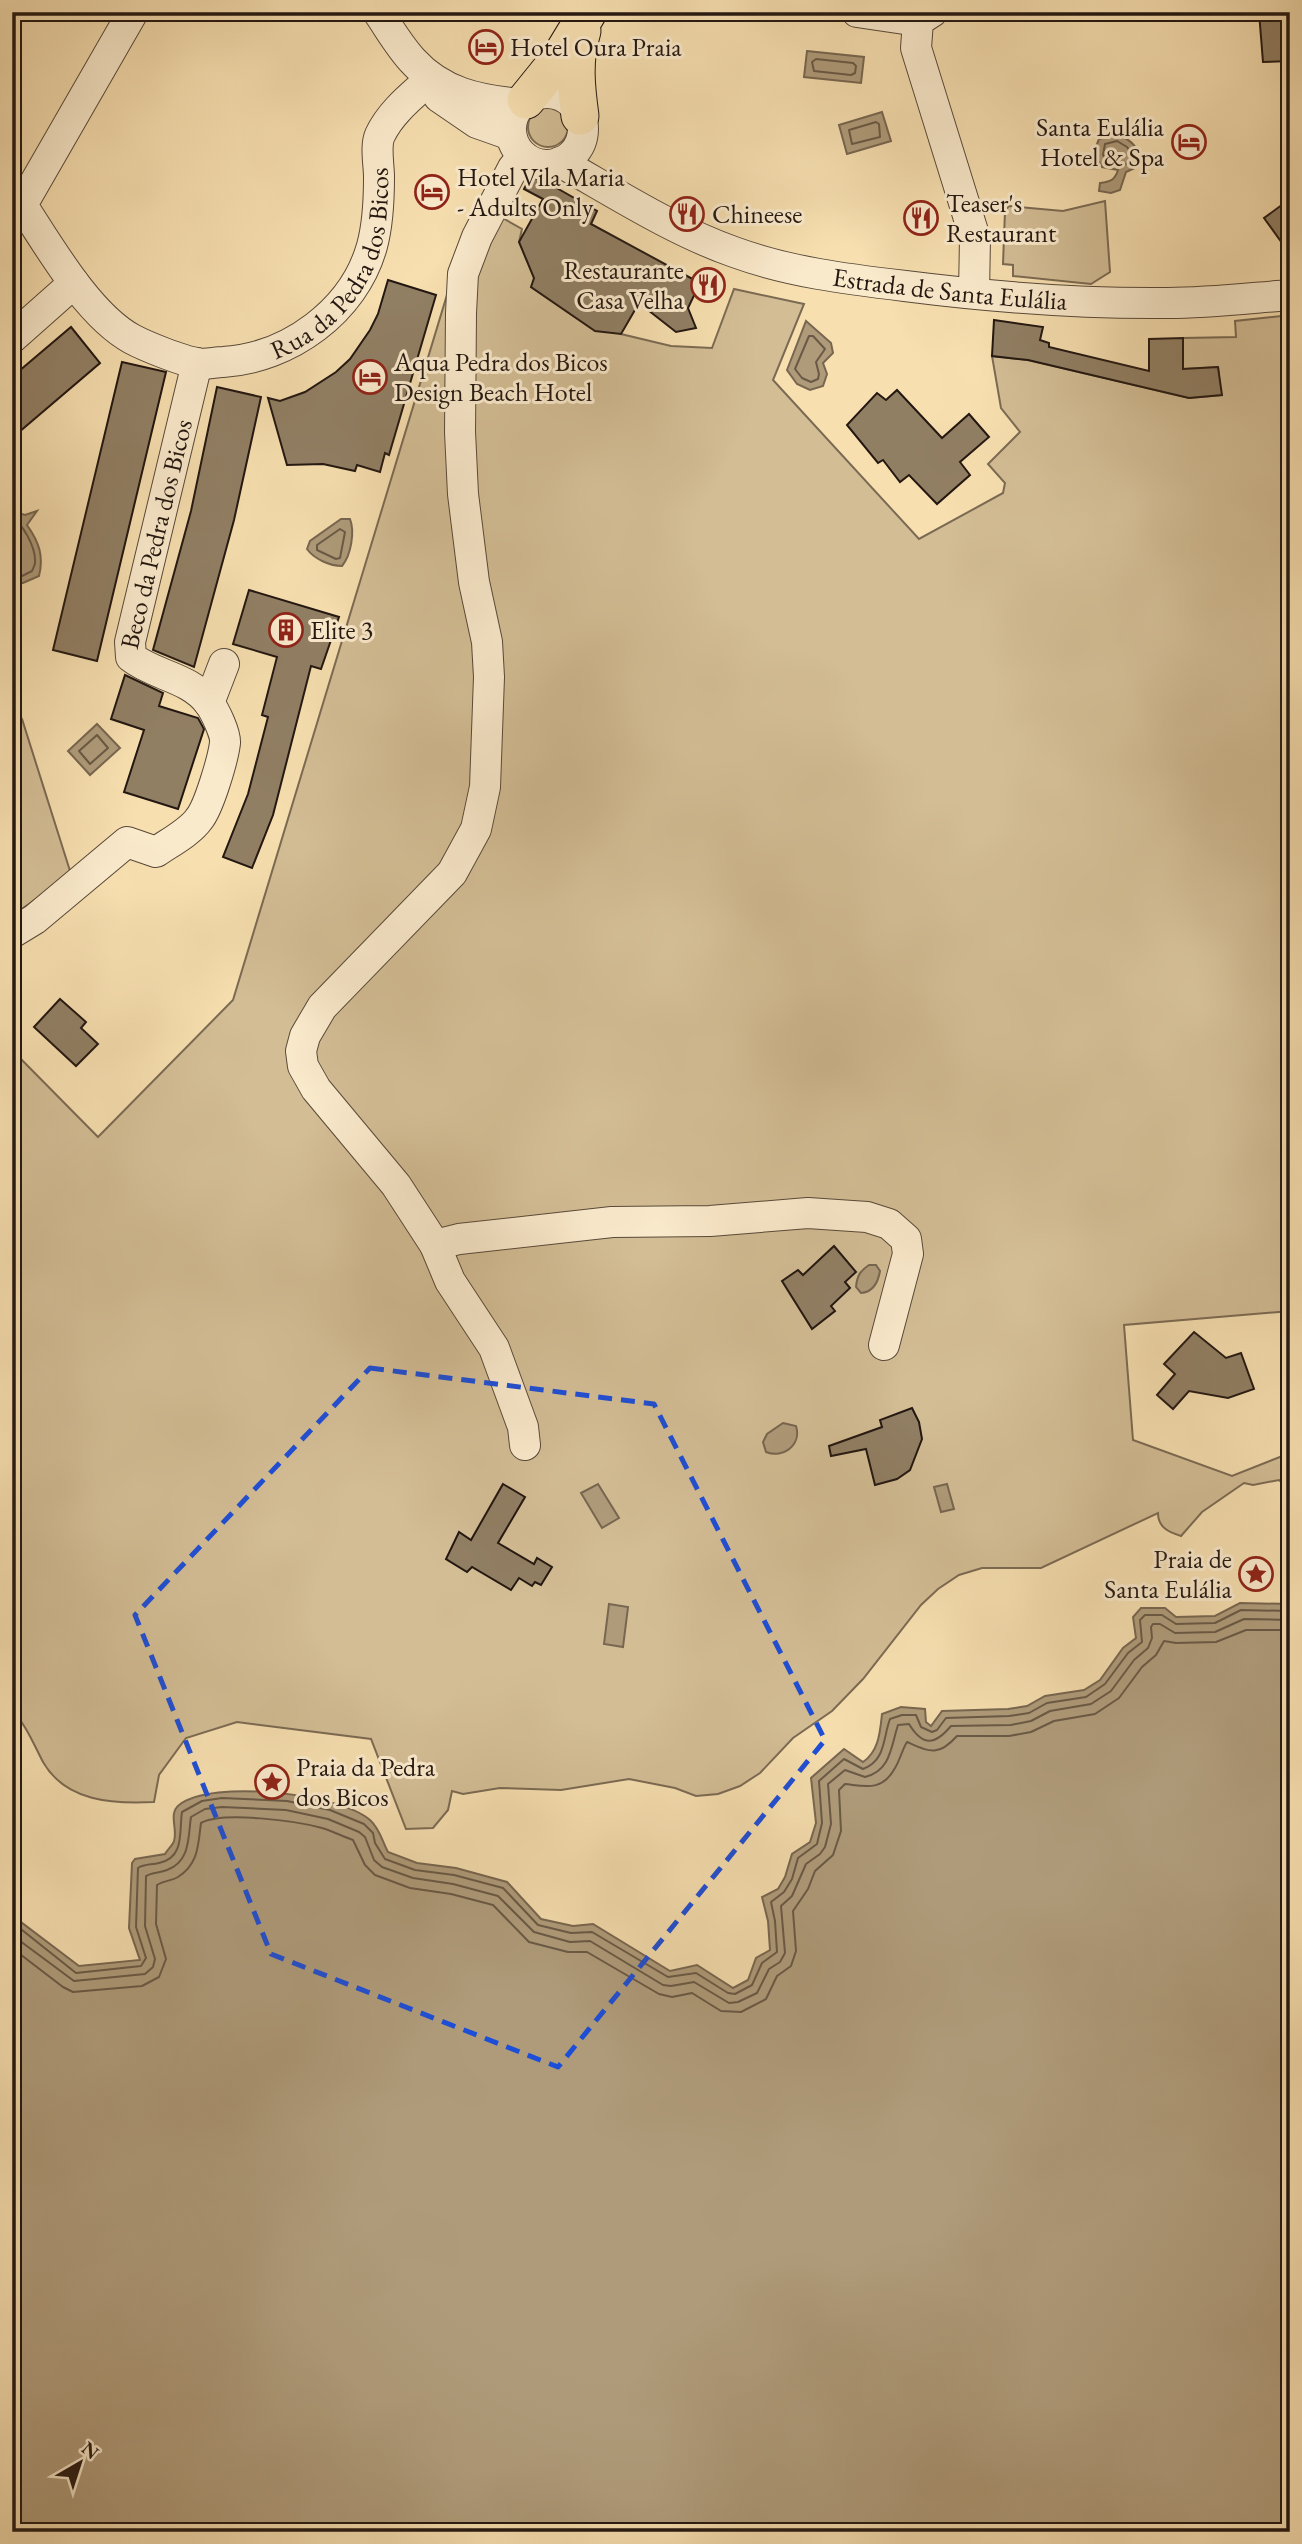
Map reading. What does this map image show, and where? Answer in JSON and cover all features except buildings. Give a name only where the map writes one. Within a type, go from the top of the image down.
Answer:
[{"type":"main road","name":"Estrada de Santa Eulália","points":[[523,102],[560,58],[588,13]]},
{"type":"main road","name":"Estrada de Santa Eulália","points":[[581,125],[576,90],[576,64],[588,13]]},
{"type":"street","name":"Rua da Pedra dos Bicos","points":[[133,12],[17,207],[74,283],[106,318],[131,338],[197,363],[240,361],[280,350],[316,327],[340,305],[372,246],[379,198],[379,138],[395,112],[425,84]]},
{"type":"street","points":[[857,12],[925,17],[916,48],[975,238],[974,293]]},
{"type":"street","points":[[384,21],[413,61],[444,86],[481,100],[523,102]]},
{"type":"street","points":[[384,21],[425,84],[447,104],[517,145],[513,168],[477,237],[463,274],[461,313],[460,432],[463,494],[474,582],[487,642],[489,677],[485,787],[476,829],[452,873],[322,1007],[305,1036],[300,1051],[303,1066],[316,1089],[396,1185],[435,1245],[450,1281],[494,1348],[523,1427],[525,1445]]},
{"type":"street","name":"Estrada de Santa Eulália","points":[[626,199],[607,180],[593,159],[581,125],[567,99],[546,93],[523,102],[512,119],[517,145],[540,164],[560,162],[626,199],[732,252],[782,267],[829,277],[1082,302],[1171,303],[1290,295]]},
{"type":"street","points":[[560,162],[575,151],[581,125]]},
{"type":"street","points":[[12,338],[74,283]]},
{"type":"street","name":"Beco da Pedra dos Bicos","points":[[12,933],[35,919],[127,842],[156,852],[199,820],[210,796],[226,740],[209,703],[180,679],[145,668],[131,657],[130,642],[197,363]]},
{"type":"street","points":[[209,703],[224,664]]},
{"type":"street","points":[[435,1245],[459,1239],[612,1222],[710,1221],[808,1213],[867,1217],[889,1224],[906,1239],[908,1254],[884,1345]]},
{"type":"highlighted area","points":[[370,1368],[654,1404],[825,1740],[558,2067],[271,1954],[135,1615]]},
{"type":"shaded area","points":[[548,107],[562,113],[568,127],[562,141],[548,147],[534,141],[528,127],[534,113]]},
{"type":"shaded area","points":[[1105,201],[1110,272],[1091,284],[1013,276],[1013,265],[1003,264],[1005,211],[1009,206],[1063,211]]},
{"type":"shaded area","points":[[485,208],[522,229],[519,242],[621,334],[671,346],[712,348],[734,289],[804,304],[773,380],[919,539],[1003,493],[1005,483],[988,464],[1020,432],[1001,408],[992,356],[1028,360],[1189,398],[1221,395],[1218,367],[1183,369],[1183,338],[1236,337],[1235,321],[1290,315],[1290,1311],[1124,1325],[1133,1440],[1232,1476],[1290,1453],[1290,1490],[1279,1480],[1253,1485],[1244,1483],[1202,1512],[1181,1536],[1165,1528],[1158,1513],[1041,1568],[982,1568],[959,1575],[921,1605],[863,1679],[832,1711],[793,1738],[760,1773],[740,1786],[718,1794],[696,1796],[675,1788],[629,1779],[561,1790],[500,1788],[463,1794],[452,1791],[448,1810],[433,1828],[406,1829],[371,1739],[237,1722],[186,1738],[159,1775],[154,1802],[92,1798],[77,1793],[53,1775],[43,1762],[26,1728],[12,1711],[12,1050],[98,1137],[233,1000],[457,262]]},
{"type":"shaded area","points":[[12,713],[22,719],[71,874],[12,916]]},
{"type":"water","points":[[807,51],[864,57],[861,83],[804,77]]},
{"type":"water","points":[[882,112],[891,141],[847,154],[839,125]]},
{"type":"water","points":[[1118,134],[1134,146],[1139,154],[1139,166],[1126,172],[1120,190],[1111,193],[1099,191],[1100,183],[1112,180],[1118,170],[1102,167],[1096,153],[1097,143],[1099,139]]},
{"type":"water","points":[[806,321],[831,343],[833,353],[823,363],[827,374],[823,386],[810,390],[797,384],[787,370]]},
{"type":"water","points":[[12,511],[25,515],[37,511],[27,525],[39,549],[39,576],[23,583],[12,583]]},
{"type":"water","points":[[341,519],[350,519],[352,530],[350,550],[342,566],[323,561],[307,549],[310,541]]},
{"type":"water","points":[[97,724],[120,748],[90,775],[68,751]]},
{"type":"water","points":[[869,1265],[876,1265],[880,1271],[879,1275],[872,1289],[861,1293],[856,1287],[857,1280]]},
{"type":"water","points":[[783,1423],[796,1426],[794,1444],[779,1454],[766,1452],[763,1442],[767,1434]]},
{"type":"water","points":[[598,1484],[619,1518],[602,1528],[581,1493]]},
{"type":"water","points":[[947,1484],[954,1509],[941,1512],[934,1487]]},
{"type":"water","points":[[1240,1603],[1290,1604],[1290,2532],[12,2532],[12,1909],[21,1922],[79,1966],[140,1960],[129,1928],[132,1863],[135,1859],[165,1854],[174,1841],[176,1809],[195,1797],[246,1791],[275,1793],[332,1803],[354,1811],[370,1820],[379,1831],[388,1852],[417,1863],[456,1868],[507,1882],[541,1919],[573,1926],[593,1924],[670,1971],[697,1965],[733,1988],[748,1980],[756,1958],[770,1950],[768,1921],[762,1897],[778,1889],[792,1854],[810,1842],[816,1823],[811,1778],[844,1749],[863,1762],[868,1758],[878,1741],[882,1714],[901,1707],[925,1709],[926,1722],[931,1726],[942,1711],[1008,1709],[1027,1706],[1045,1696],[1084,1690],[1100,1680],[1123,1648],[1136,1638],[1133,1617],[1141,1608],[1165,1608],[1176,1617],[1215,1616]]},
{"type":"water","points":[[609,1604],[628,1607],[623,1647],[604,1644]]},
{"type":"place","name":"Hotel Oura Praia","points":[[486,47]]},
{"type":"place","name":"Santa Eulália Hotel & Spa","points":[[1189,142]]},
{"type":"place","name":"Hotel Vila Maria - Adults Only","points":[[432,192]]},
{"type":"place","name":"Chineese","points":[[687,214]]},
{"type":"place","name":"Teaser's Restaurant","points":[[921,218]]},
{"type":"place","name":"Restaurante Casa Velha","points":[[708,285]]},
{"type":"place","name":"Aqua Pedra dos Bicos Design Beach Hotel","points":[[370,377]]},
{"type":"place","name":"Elite 3","points":[[286,630]]},
{"type":"place","name":"Praia de Santa Eulália","points":[[1256,1574]]},
{"type":"place","name":"Praia da Pedra dos Bicos","points":[[272,1782]]}]
